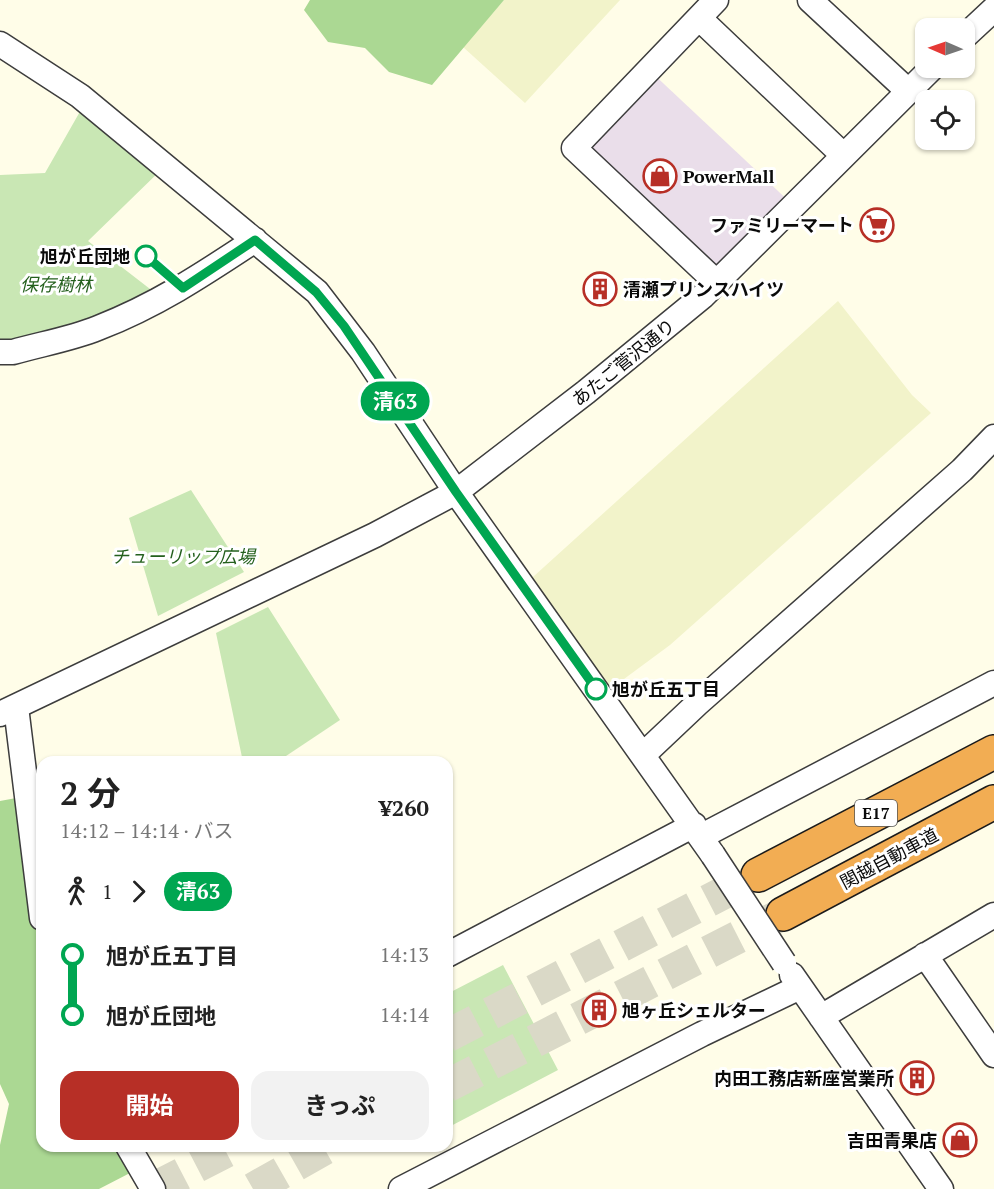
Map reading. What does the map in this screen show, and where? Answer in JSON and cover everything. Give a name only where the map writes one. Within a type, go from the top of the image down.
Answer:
[{"type":"highway","name":"E17","points":[[758,874],[994,752]]},
{"type":"highway","name":"関越自動車道","points":[[783,914],[994,802]]},
{"type":"street","points":[[716,0],[574,148],[716,282]]},
{"type":"street","points":[[810,0],[908,91]]},
{"type":"street","points":[[975,27],[994,9]]},
{"type":"street","points":[[699,18],[843,155]]},
{"type":"street","points":[[0,44],[80,96],[316,292],[344,326],[456,492],[703,839],[800,987],[941,1189]]},
{"type":"street","name":"あたご菅沢通り","points":[[8,710],[375,535],[456,492],[665,329],[716,282],[922,78]]},
{"type":"street","points":[[0,352],[13,352],[96,329],[135,312],[183,288],[255,240]]},
{"type":"street","points":[[644,755],[697,704],[962,470],[994,437]]},
{"type":"street","points":[[453,952],[703,839],[994,683]]},
{"type":"street","points":[[8,710],[36,881]]},
{"type":"street","points":[[821,1017],[994,915]]},
{"type":"street","points":[[925,955],[994,1055]]},
{"type":"street","points":[[401,1189],[702,1034],[800,987]]},
{"type":"street","points":[[133,1154],[153,1189]]},
{"type":"shaded area","points":[[648,69],[794,206],[716,282],[574,148]]},
{"type":"green space","points":[[310,0],[504,0],[432,85],[389,72],[365,48],[328,42],[304,10]]},
{"type":"green space","points":[[504,0],[620,0],[525,103],[463,47]]},
{"type":"green space","name":"保存樹林","points":[[86,101],[164,167],[88,241],[163,299],[0,352],[0,175],[45,173]]},
{"type":"green space","points":[[838,301],[912,395],[931,413],[670,645],[601,696],[523,586]]},
{"type":"green space","name":"チューリップ広場","points":[[191,490],[244,572],[158,616],[129,518]]},
{"type":"green space","points":[[268,607],[340,720],[286,756],[242,756],[216,633]]},
{"type":"green space","points":[[27,796],[36,869],[36,1152],[128,1152],[130,1173],[99,1189],[0,1189],[0,1145],[9,1104],[0,1084],[0,801]]},
{"type":"green space","points":[[503,965],[558,1070],[453,1125],[453,991]]},
{"type":"tunnel","points":[[453,1033],[758,875]]},
{"type":"tunnel","points":[[453,1083],[783,914]]},
{"type":"tunnel","points":[[153,1189],[224,1152]]},
{"type":"tunnel","points":[[253,1189],[318,1152]]},
{"type":"bus line","name":"清63","points":[[146,256],[183,288],[255,240],[316,292],[363,352],[456,492],[596,689]]},
{"type":"place","name":"PowerMall","points":[[660,176]]},
{"type":"place","name":"ファミリーマート","points":[[877,225]]},
{"type":"place","name":"旭が丘団地","points":[[146,256]]},
{"type":"place","name":"清瀬プリンスハイツ","points":[[600,289]]},
{"type":"place","name":"旭が丘五丁目","points":[[596,689]]},
{"type":"place","name":"旭ヶ丘シェルター","points":[[599,1010]]},
{"type":"place","name":"内田工務店新座営業所","points":[[917,1078]]},
{"type":"place","name":"吉田青果店","points":[[960,1140]]}]
